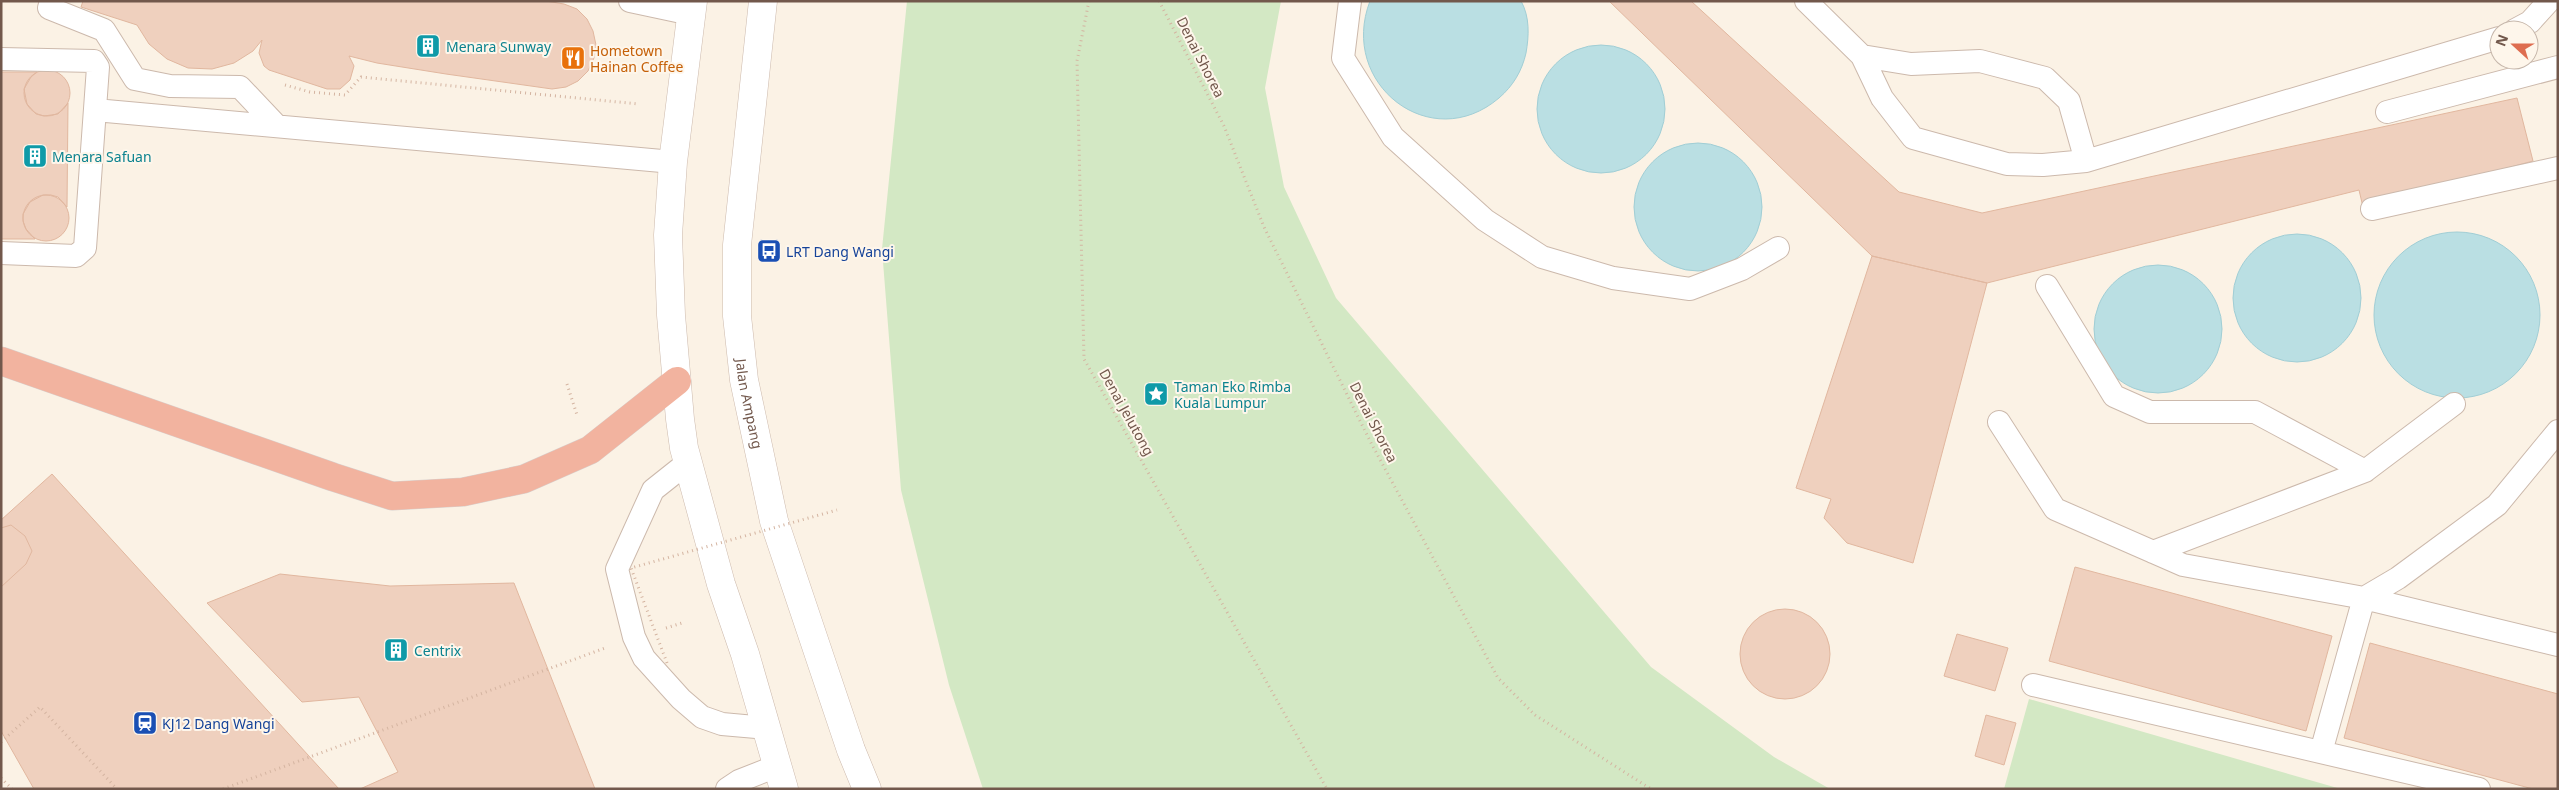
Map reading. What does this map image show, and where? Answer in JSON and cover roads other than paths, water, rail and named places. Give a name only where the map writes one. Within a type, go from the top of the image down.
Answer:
[{"type":"highway","points":[[1,361],[333,478],[392,496],[463,492],[524,479],[590,450],[677,381]]},
{"type":"street","name":"Jalan Ampang","points":[[763,1],[737,245],[737,316],[744,380],[774,521],[848,741],[867,789]]},
{"type":"street","points":[[692,8],[673,162],[668,235],[682,438],[687,463],[721,584],[745,654],[781,777]]},
{"type":"lane","points":[[51,1],[49,8],[104,30],[135,79],[170,86],[233,80],[276,125]]},
{"type":"lane","points":[[630,1],[692,8]]},
{"type":"lane","points":[[1350,1],[1343,58],[1393,138],[1485,220],[1542,257],[1613,278],[1690,289],[1742,269],[1778,248]]},
{"type":"lane","points":[[1806,1],[1862,56],[1882,98],[1913,138],[2007,164],[2043,165],[2086,161],[2489,41]]},
{"type":"lane","points":[[2532,20],[2549,1]]},
{"type":"lane","points":[[1862,56],[1911,64],[1980,61],[2045,78],[2069,101],[2086,161]]},
{"type":"lane","points":[[1,59],[94,61],[98,67],[85,248],[82,254],[76,256],[1,253]]},
{"type":"lane","points":[[2387,112],[2558,67]]},
{"type":"lane","points":[[95,110],[673,162]]},
{"type":"lane","points":[[2372,209],[2558,168]]},
{"type":"lane","points":[[2047,286],[2114,396],[2150,412],[2255,412],[2365,471]]},
{"type":"lane","points":[[2153,552],[2365,471],[2454,404]]},
{"type":"lane","points":[[1999,422],[2055,509],[2182,565],[2364,598],[2558,645]]},
{"type":"lane","points":[[2321,752],[2364,598],[2398,578],[2497,505],[2558,431]]},
{"type":"lane","points":[[687,463],[653,490],[617,569],[634,637],[644,658],[681,699],[702,717],[722,724],[766,728]]},
{"type":"lane","points":[[2034,684],[2479,789]]},
{"type":"lane","points":[[727,789],[781,777]]},
{"type":"water","points":[[1370,1],[1521,1],[1526,13],[1528,33],[1526,53],[1519,72],[1513,83],[1499,98],[1473,114],[1446,119],[1420,115],[1397,102],[1379,83],[1367,59],[1364,31]]},
{"type":"water","points":[[1601,45],[1614,46],[1626,50],[1646,64],[1660,84],[1664,96],[1664,122],[1660,134],[1646,154],[1626,168],[1614,172],[1601,173],[1588,172],[1576,168],[1556,154],[1542,134],[1538,122],[1537,109],[1538,96],[1542,84],[1556,64],[1576,50],[1588,46]]},
{"type":"water","points":[[1698,143],[1711,144],[1723,148],[1743,162],[1757,182],[1761,194],[1761,220],[1757,232],[1743,252],[1723,266],[1711,270],[1698,271],[1685,270],[1673,266],[1653,252],[1639,232],[1635,220],[1634,207],[1635,194],[1639,182],[1653,162],[1673,148],[1685,144]]},
{"type":"water","points":[[2449,232],[2465,232],[2489,238],[2516,256],[2534,283],[2540,315],[2534,347],[2516,374],[2489,392],[2465,398],[2449,398],[2425,392],[2404,379],[2393,368],[2380,347],[2374,323],[2374,307],[2380,283],[2393,262],[2404,251],[2425,238]]},
{"type":"water","points":[[2297,234],[2310,235],[2322,239],[2342,253],[2356,273],[2360,285],[2360,311],[2356,323],[2342,343],[2322,357],[2310,361],[2297,362],[2284,361],[2272,357],[2252,343],[2238,323],[2234,311],[2233,298],[2234,285],[2238,273],[2252,253],[2272,239],[2284,235]]},
{"type":"water","points":[[2158,265],[2171,266],[2183,270],[2203,284],[2217,304],[2221,316],[2221,342],[2217,354],[2203,374],[2183,388],[2171,392],[2158,393],[2145,392],[2133,388],[2113,374],[2099,354],[2095,342],[2094,329],[2095,316],[2099,304],[2113,284],[2133,270],[2145,266]]},
{"type":"place","name":"Menara Sunway","points":[[428,46]]},
{"type":"place","name":"Hometown Hainan Coffee","points":[[573,58]]},
{"type":"place","name":"Menara Safuan","points":[[35,156]]},
{"type":"place","name":"LRT Dang Wangi","points":[[769,251]]},
{"type":"place","name":"Taman Eko Rimba Kuala Lumpur","points":[[1156,394]]},
{"type":"place","name":"Centrix","points":[[396,650]]},
{"type":"place","name":"KJ12 Dang Wangi","points":[[145,723]]}]
